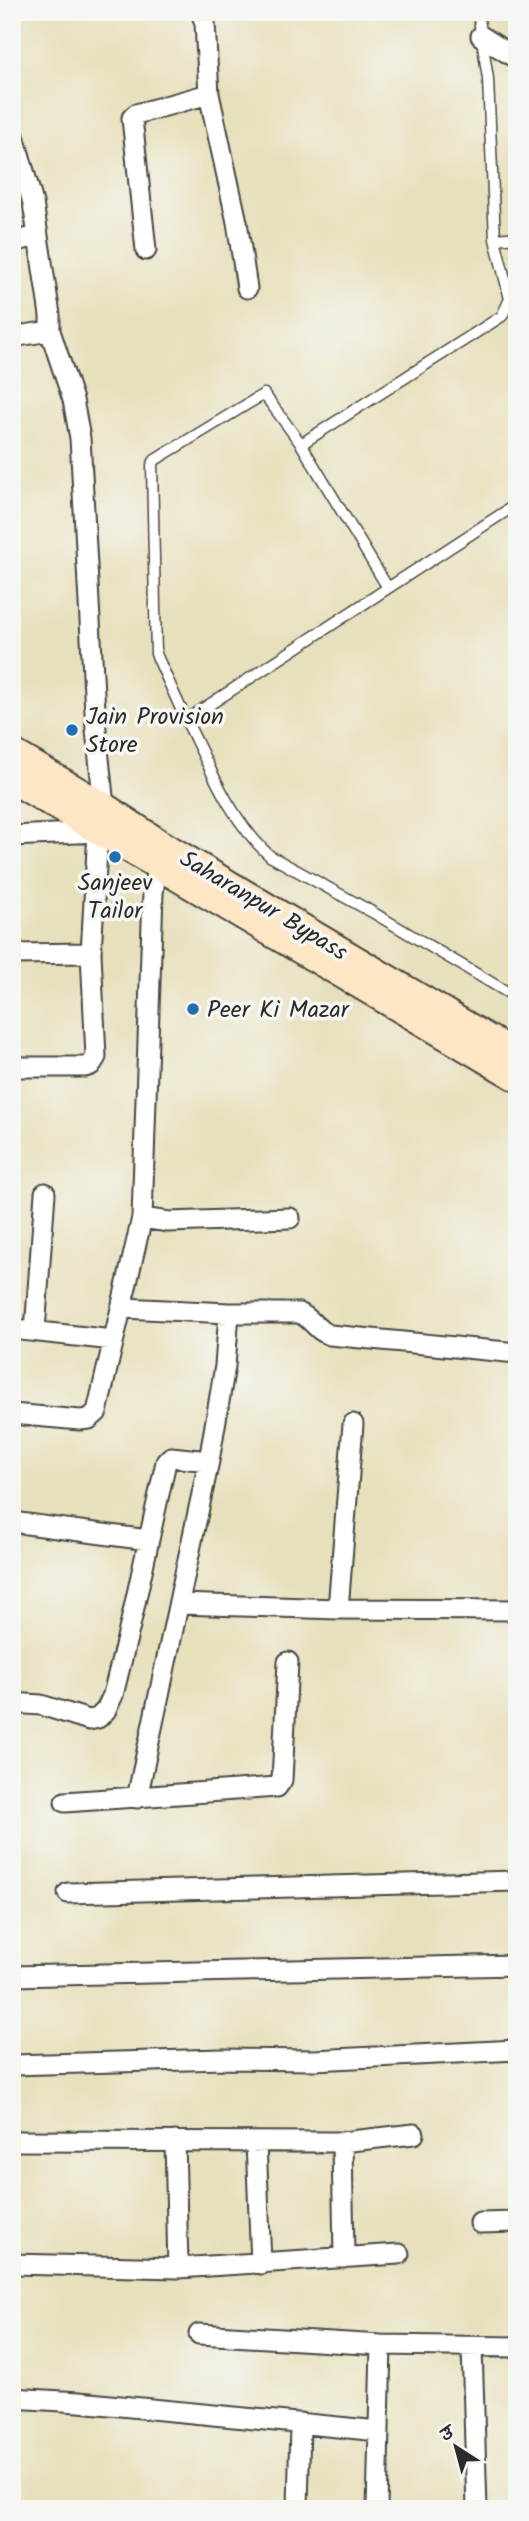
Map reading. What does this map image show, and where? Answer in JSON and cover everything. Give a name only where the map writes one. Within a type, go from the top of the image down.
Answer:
[{"type":"main road","name":"Saharanpur Bypass","points":[[12,752],[101,819],[160,843],[517,1055]]},
{"type":"main road","points":[[12,780],[101,819],[157,864],[517,1078]]},
{"type":"street","points":[[201,12],[205,23],[209,94],[237,222],[247,288]]},
{"type":"street","points":[[481,36],[517,59]]},
{"type":"street","points":[[146,250],[132,118],[136,114],[209,94]]},
{"type":"street","points":[[12,129],[16,154],[33,202],[50,331],[73,400],[80,438],[101,819],[90,953],[96,1057],[94,1062],[85,1067],[12,1067]]},
{"type":"street","points":[[12,242],[38,236]]},
{"type":"street","points":[[12,337],[50,331]]},
{"type":"street","points":[[12,836],[101,819]]},
{"type":"street","points":[[12,1414],[80,1420],[94,1416],[97,1412],[142,1218],[153,893],[157,864]]},
{"type":"street","points":[[12,954],[90,953]]},
{"type":"street","points":[[35,1331],[45,1193]]},
{"type":"street","points":[[142,1218],[169,1222],[290,1218]]},
{"type":"street","points":[[123,1308],[299,1313],[309,1318],[318,1330],[330,1335],[517,1353]]},
{"type":"street","points":[[137,1798],[209,1461],[225,1366],[229,1313]]},
{"type":"street","points":[[12,1329],[113,1340]]},
{"type":"street","points":[[338,1609],[353,1424]]},
{"type":"street","points":[[12,1703],[41,1705],[89,1720],[98,1718],[106,1710],[113,1695],[167,1459],[171,1457],[209,1461]]},
{"type":"street","points":[[12,1522],[148,1539]]},
{"type":"street","points":[[179,1604],[338,1609],[517,1610]]},
{"type":"street","points":[[65,1802],[277,1787],[282,1775],[288,1662]]},
{"type":"street","points":[[68,1893],[517,1881]]},
{"type":"street","points":[[12,1976],[517,1965]]},
{"type":"street","points":[[12,2064],[222,2059],[314,2060],[517,2050]]},
{"type":"street","points":[[12,2141],[342,2142],[414,2134]]},
{"type":"street","points":[[175,2141],[178,2268]]},
{"type":"street","points":[[256,2142],[261,2264]]},
{"type":"street","points":[[342,2142],[344,2258]]},
{"type":"street","points":[[480,2223],[517,2222]]},
{"type":"street","points":[[12,2264],[178,2268],[399,2253]]},
{"type":"street","points":[[199,2334],[381,2345],[517,2347]]},
{"type":"street","points":[[377,2509],[381,2345]]},
{"type":"street","points":[[472,2347],[477,2509]]},
{"type":"street","points":[[12,2398],[379,2431]]},
{"type":"street","points":[[298,2509],[300,2423]]},
{"type":"lane","points":[[301,444],[502,316],[510,299],[495,239],[488,79],[478,12]]},
{"type":"lane","points":[[495,239],[517,237]]},
{"type":"lane","points":[[388,588],[301,444],[264,394],[155,460],[152,465],[156,654],[232,810],[259,846],[270,856],[372,912],[517,998]]},
{"type":"lane","points":[[186,720],[517,504]]},
{"type":"place","name":"Jain Provision Store","points":[[72,730]]},
{"type":"place","name":"Sanjeev Tailor","points":[[115,857]]},
{"type":"place","name":"Peer Ki Mazar","points":[[193,1009]]}]
